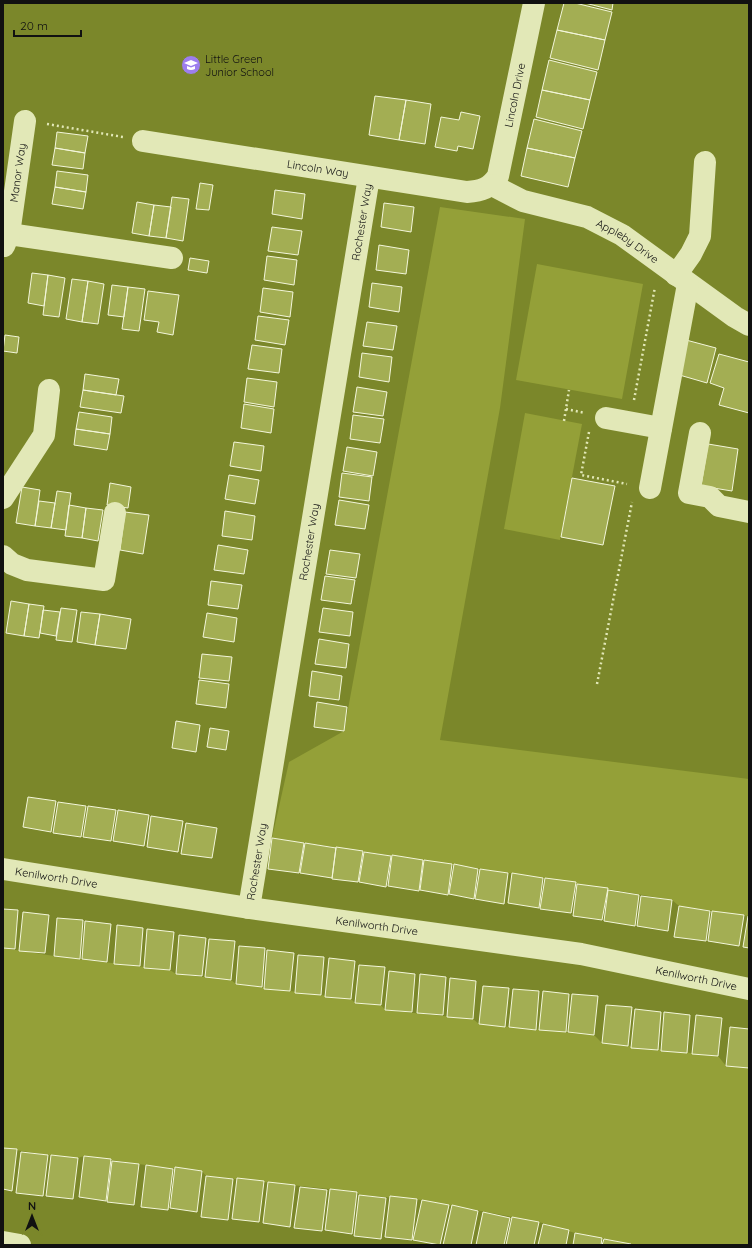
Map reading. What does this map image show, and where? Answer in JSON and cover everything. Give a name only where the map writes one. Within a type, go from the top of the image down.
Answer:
[{"type":"street","name":"Lincoln Drive","points":[[492,185],[498,176],[534,3]]},
{"type":"street","name":"Manor Way","points":[[6,241],[25,121]]},
{"type":"street","name":"Lincoln Way","points":[[143,141],[467,192],[481,191],[492,185]]},
{"type":"street","points":[[643,487],[661,428],[675,274],[691,254],[700,236],[705,162]]},
{"type":"street","name":"Rochester Way","points":[[249,908],[369,177]]},
{"type":"street","name":"Appleby Drive","points":[[492,185],[523,201],[587,217],[622,235],[735,317],[749,325]]},
{"type":"street","points":[[6,241],[172,258]]},
{"type":"street","points":[[3,498],[44,435],[49,390]]},
{"type":"street","points":[[598,424],[630,422],[661,428]]},
{"type":"street","points":[[700,433],[689,493],[710,498],[718,506],[749,512]]},
{"type":"street","points":[[3,556],[12,564],[27,570],[104,580],[115,513]]},
{"type":"street","name":"Kenilworth Drive","points":[[3,870],[249,908],[581,954],[749,989]]},
{"type":"street","points":[[3,1242],[20,1245]]},
{"type":"path","points":[[25,121],[143,141]]},
{"type":"path","points":[[630,422],[675,274]]},
{"type":"path","points":[[564,421],[569,390]]},
{"type":"path","points":[[597,684],[643,487],[581,475],[598,424]]},
{"type":"green space","points":[[440,207],[525,219],[500,408],[440,740],[749,779],[749,916],[679,906],[672,900],[543,878],[272,838],[289,762],[344,731]]},
{"type":"green space","points":[[537,264],[643,284],[622,399],[516,380]]},
{"type":"green space","points":[[525,413],[582,424],[560,540],[504,529]]},
{"type":"green space","points":[[3,948],[54,956],[170,970],[176,974],[231,980],[236,984],[351,999],[355,1003],[381,1005],[385,1010],[473,1019],[479,1024],[594,1035],[602,1043],[718,1056],[726,1066],[749,1068],[749,1245],[631,1244],[575,1233],[539,1222],[422,1200],[359,1195],[357,1192],[206,1176],[202,1171],[175,1167],[173,1169],[84,1156],[78,1158],[3,1148]]},
{"type":"building","points":[[564,3],[575,3],[612,12],[605,40],[557,30]]},
{"type":"building","points":[[585,3],[613,3],[612,10]]},
{"type":"building","points":[[557,30],[605,40],[598,70],[550,58]]},
{"type":"building","points":[[549,60],[597,72],[590,100],[542,90]]},
{"type":"building","points":[[542,90],[590,100],[583,129],[536,117]]},
{"type":"building","points":[[375,96],[406,100],[399,140],[369,135]]},
{"type":"building","points":[[406,100],[431,104],[425,144],[399,140]]},
{"type":"building","points":[[461,112],[480,116],[473,149],[458,146],[457,151],[435,147],[441,117],[459,120]]},
{"type":"building","points":[[534,119],[582,131],[575,158],[527,148]]},
{"type":"building","points":[[57,132],[88,136],[85,153],[55,148]]},
{"type":"building","points":[[55,148],[85,153],[83,169],[52,165]]},
{"type":"building","points":[[527,148],[575,158],[568,187],[521,176]]},
{"type":"building","points":[[57,171],[88,175],[86,192],[55,187]]},
{"type":"building","points":[[200,183],[213,185],[209,210],[196,209]]},
{"type":"building","points":[[55,187],[86,192],[83,209],[52,204]]},
{"type":"building","points":[[275,190],[305,194],[302,219],[272,214]]},
{"type":"building","points":[[172,197],[189,199],[183,241],[166,238]]},
{"type":"building","points":[[137,202],[154,205],[149,236],[132,233]]},
{"type":"building","points":[[384,203],[414,207],[411,232],[381,227]]},
{"type":"building","points":[[154,205],[171,207],[166,238],[149,236]]},
{"type":"building","points":[[272,227],[302,231],[298,255],[268,251]]},
{"type":"building","points":[[379,245],[409,250],[406,274],[376,270]]},
{"type":"building","points":[[267,256],[297,260],[294,285],[264,280]]},
{"type":"building","points":[[190,258],[209,261],[207,273],[188,270]]},
{"type":"building","points":[[32,273],[48,275],[44,306],[28,303]]},
{"type":"building","points":[[48,275],[65,278],[59,317],[43,315]]},
{"type":"building","points":[[72,279],[88,281],[82,322],[66,319]]},
{"type":"building","points":[[88,281],[104,284],[98,324],[82,322]]},
{"type":"building","points":[[372,283],[402,287],[399,312],[369,307]]},
{"type":"building","points":[[112,285],[128,287],[124,317],[108,315]]},
{"type":"building","points":[[128,287],[145,289],[139,331],[122,329]]},
{"type":"building","points":[[263,288],[293,292],[290,317],[260,312]]},
{"type":"building","points":[[148,291],[179,295],[173,335],[157,332],[159,322],[144,320]]},
{"type":"building","points":[[258,316],[289,320],[285,345],[255,340]]},
{"type":"building","points":[[367,322],[397,326],[393,350],[363,346]]},
{"type":"building","points":[[5,335],[19,337],[17,353],[3,351]]},
{"type":"building","points":[[686,340],[716,348],[707,383],[676,374]]},
{"type":"building","points":[[252,345],[282,349],[279,373],[248,369]]},
{"type":"building","points":[[362,353],[392,357],[389,382],[359,377]]},
{"type":"building","points":[[719,354],[749,362],[749,413],[719,405],[724,388],[710,383]]},
{"type":"building","points":[[85,374],[119,379],[116,395],[83,390]]},
{"type":"building","points":[[247,378],[277,382],[274,407],[244,402]]},
{"type":"building","points":[[357,387],[387,392],[383,416],[353,412]]},
{"type":"building","points":[[83,390],[124,396],[121,413],[80,407]]},
{"type":"building","points":[[244,404],[274,409],[271,433],[241,428]]},
{"type":"building","points":[[79,412],[112,417],[110,434],[76,429]]},
{"type":"building","points":[[353,415],[384,419],[380,443],[350,439]]},
{"type":"building","points":[[76,429],[110,434],[107,450],[74,445]]},
{"type":"building","points":[[234,442],[264,446],[261,471],[230,466]]},
{"type":"building","points":[[708,444],[738,449],[732,491],[701,486]]},
{"type":"building","points":[[347,447],[377,452],[373,476],[343,471]]},
{"type":"building","points":[[342,473],[372,477],[369,501],[339,497]]},
{"type":"building","points":[[229,475],[259,480],[255,504],[225,499]]},
{"type":"building","points":[[572,478],[615,486],[603,545],[561,537]]},
{"type":"building","points":[[110,483],[131,487],[128,508],[107,505]]},
{"type":"building","points":[[22,487],[40,490],[35,526],[16,523]]},
{"type":"building","points":[[57,491],[71,493],[66,530],[51,528]]},
{"type":"building","points":[[339,500],[369,505],[365,529],[335,525]]},
{"type":"building","points":[[39,501],[55,503],[51,528],[35,526]]},
{"type":"building","points":[[69,505],[86,508],[82,538],[65,536]]},
{"type":"building","points":[[86,508],[103,510],[98,541],[82,538]]},
{"type":"building","points":[[225,511],[255,516],[252,540],[222,536]]},
{"type":"building","points":[[125,512],[149,515],[143,554],[120,550]]},
{"type":"building","points":[[218,545],[248,550],[244,574],[214,570]]},
{"type":"building","points":[[330,550],[360,554],[356,578],[326,574]]},
{"type":"building","points":[[325,576],[355,580],[351,604],[321,600]]},
{"type":"building","points":[[211,581],[242,585],[238,609],[208,605]]},
{"type":"building","points":[[11,601],[29,604],[24,636],[6,633]]},
{"type":"building","points":[[29,604],[44,606],[39,638],[24,636]]},
{"type":"building","points":[[61,608],[77,610],[72,642],[56,640]]},
{"type":"building","points":[[323,608],[353,612],[350,636],[319,632]]},
{"type":"building","points":[[43,610],[60,612],[56,636],[40,633]]},
{"type":"building","points":[[81,612],[100,614],[95,645],[77,642]]},
{"type":"building","points":[[207,613],[237,618],[234,642],[203,637]]},
{"type":"building","points":[[100,614],[131,619],[126,649],[95,645]]},
{"type":"building","points":[[319,639],[349,644],[346,668],[315,664]]},
{"type":"building","points":[[202,654],[232,657],[229,681],[199,678]]},
{"type":"building","points":[[312,671],[342,676],[339,700],[309,696]]},
{"type":"building","points":[[199,680],[229,684],[226,708],[196,704]]},
{"type":"building","points":[[317,702],[347,707],[344,731],[314,727]]},
{"type":"building","points":[[176,721],[200,725],[196,752],[172,748]]},
{"type":"building","points":[[210,728],[229,731],[226,750],[207,747]]},
{"type":"building","points":[[28,797],[56,801],[51,832],[23,827]]},
{"type":"building","points":[[58,802],[86,806],[81,837],[53,833]]},
{"type":"building","points":[[88,806],[116,810],[111,841],[83,837]]},
{"type":"building","points":[[118,810],[149,815],[144,846],[113,841]]},
{"type":"building","points":[[151,816],[183,821],[178,852],[147,847]]},
{"type":"building","points":[[186,823],[217,828],[212,858],[181,854]]},
{"type":"building","points":[[272,838],[304,843],[299,873],[268,869]]},
{"type":"building","points":[[305,843],[336,848],[332,878],[300,873]]},
{"type":"building","points":[[336,847],[363,851],[358,882],[332,879]]},
{"type":"building","points":[[364,852],[391,856],[386,887],[359,882]]},
{"type":"building","points":[[392,855],[423,860],[419,891],[388,886]]},
{"type":"building","points":[[424,860],[452,864],[448,895],[420,890]]},
{"type":"building","points":[[454,864],[478,869],[474,899],[449,894]]},
{"type":"building","points":[[480,869],[508,873],[504,904],[475,899]]},
{"type":"building","points":[[512,873],[543,878],[539,908],[508,903]]},
{"type":"building","points":[[545,878],[576,882],[571,913],[540,909]]},
{"type":"building","points":[[577,884],[608,888],[602,920],[573,916]]},
{"type":"building","points":[[608,890],[639,895],[635,926],[604,921]]},
{"type":"building","points":[[641,896],[672,900],[668,931],[637,926]]},
{"type":"building","points":[[679,906],[710,911],[706,941],[674,937]]},
{"type":"building","points":[[3,909],[18,910],[15,949],[3,948]]},
{"type":"building","points":[[712,911],[744,915],[739,946],[708,941]]},
{"type":"building","points":[[23,912],[49,915],[45,953],[19,951]]},
{"type":"building","points":[[749,916],[749,948],[743,947]]},
{"type":"building","points":[[57,918],[83,920],[80,959],[54,956]]},
{"type":"building","points":[[85,921],[111,924],[107,962],[82,959]]},
{"type":"building","points":[[117,925],[143,928],[140,966],[114,964]]},
{"type":"building","points":[[147,929],[174,932],[170,970],[144,968]]},
{"type":"building","points":[[179,935],[206,938],[202,976],[176,974]]},
{"type":"building","points":[[209,939],[235,941],[231,980],[205,977]]},
{"type":"building","points":[[239,946],[265,948],[262,987],[236,984]]},
{"type":"building","points":[[267,950],[294,953],[290,991],[264,989]]},
{"type":"building","points":[[298,955],[324,957],[321,995],[295,993]]},
{"type":"building","points":[[329,958],[355,961],[351,999],[325,997]]},
{"type":"building","points":[[359,965],[385,967],[381,1005],[355,1003]]},
{"type":"building","points":[[389,971],[415,974],[412,1012],[385,1010]]},
{"type":"building","points":[[420,974],[446,977],[443,1015],[417,1013]]},
{"type":"building","points":[[450,978],[476,981],[473,1019],[447,1017]]},
{"type":"building","points":[[483,986],[509,988],[505,1027],[479,1024]]},
{"type":"building","points":[[513,989],[539,991],[536,1030],[509,1027]]},
{"type":"building","points":[[543,991],[569,994],[566,1032],[539,1030]]},
{"type":"building","points":[[572,994],[598,996],[594,1035],[568,1032]]},
{"type":"building","points":[[606,1005],[632,1007],[628,1046],[602,1043]]},
{"type":"building","points":[[635,1009],[661,1012],[658,1050],[631,1048]]},
{"type":"building","points":[[664,1012],[690,1015],[687,1053],[661,1051]]},
{"type":"building","points":[[696,1015],[722,1018],[718,1056],[692,1054]]},
{"type":"building","points":[[730,1027],[749,1029],[749,1068],[726,1066]]},
{"type":"building","points":[[3,1148],[17,1149],[12,1191],[3,1189]]},
{"type":"building","points":[[21,1152],[48,1155],[43,1196],[16,1193]]},
{"type":"building","points":[[51,1155],[78,1158],[73,1199],[46,1196]]},
{"type":"building","points":[[84,1156],[111,1159],[106,1201],[79,1197]]},
{"type":"building","points":[[112,1161],[139,1164],[134,1205],[107,1202]]},
{"type":"building","points":[[146,1165],[173,1169],[168,1210],[141,1207]]},
{"type":"building","points":[[175,1167],[202,1171],[197,1212],[170,1208]]},
{"type":"building","points":[[206,1176],[233,1179],[228,1220],[201,1217]]},
{"type":"building","points":[[237,1178],[264,1181],[259,1222],[232,1219]]},
{"type":"building","points":[[268,1182],[295,1185],[290,1227],[263,1223]]},
{"type":"building","points":[[300,1187],[327,1190],[322,1231],[294,1228]]},
{"type":"building","points":[[330,1189],[357,1192],[352,1234],[325,1230]]},
{"type":"building","points":[[359,1195],[386,1198],[381,1239],[354,1236]]},
{"type":"building","points":[[390,1196],[417,1199],[412,1240],[385,1237]]},
{"type":"building","points":[[422,1200],[449,1205],[440,1245],[413,1240]]},
{"type":"building","points":[[452,1205],[478,1211],[471,1245],[443,1245]]},
{"type":"building","points":[[483,1212],[510,1218],[504,1245],[476,1245]]},
{"type":"building","points":[[512,1217],[539,1222],[534,1245],[506,1245]]},
{"type":"building","points":[[543,1224],[569,1230],[566,1245],[538,1245]]},
{"type":"building","points":[[575,1233],[602,1238],[601,1245],[573,1245]]},
{"type":"building","points":[[604,1239],[631,1244],[602,1245]]},
{"type":"place","name":"Little Green Junior School","points":[[191,65]]}]
